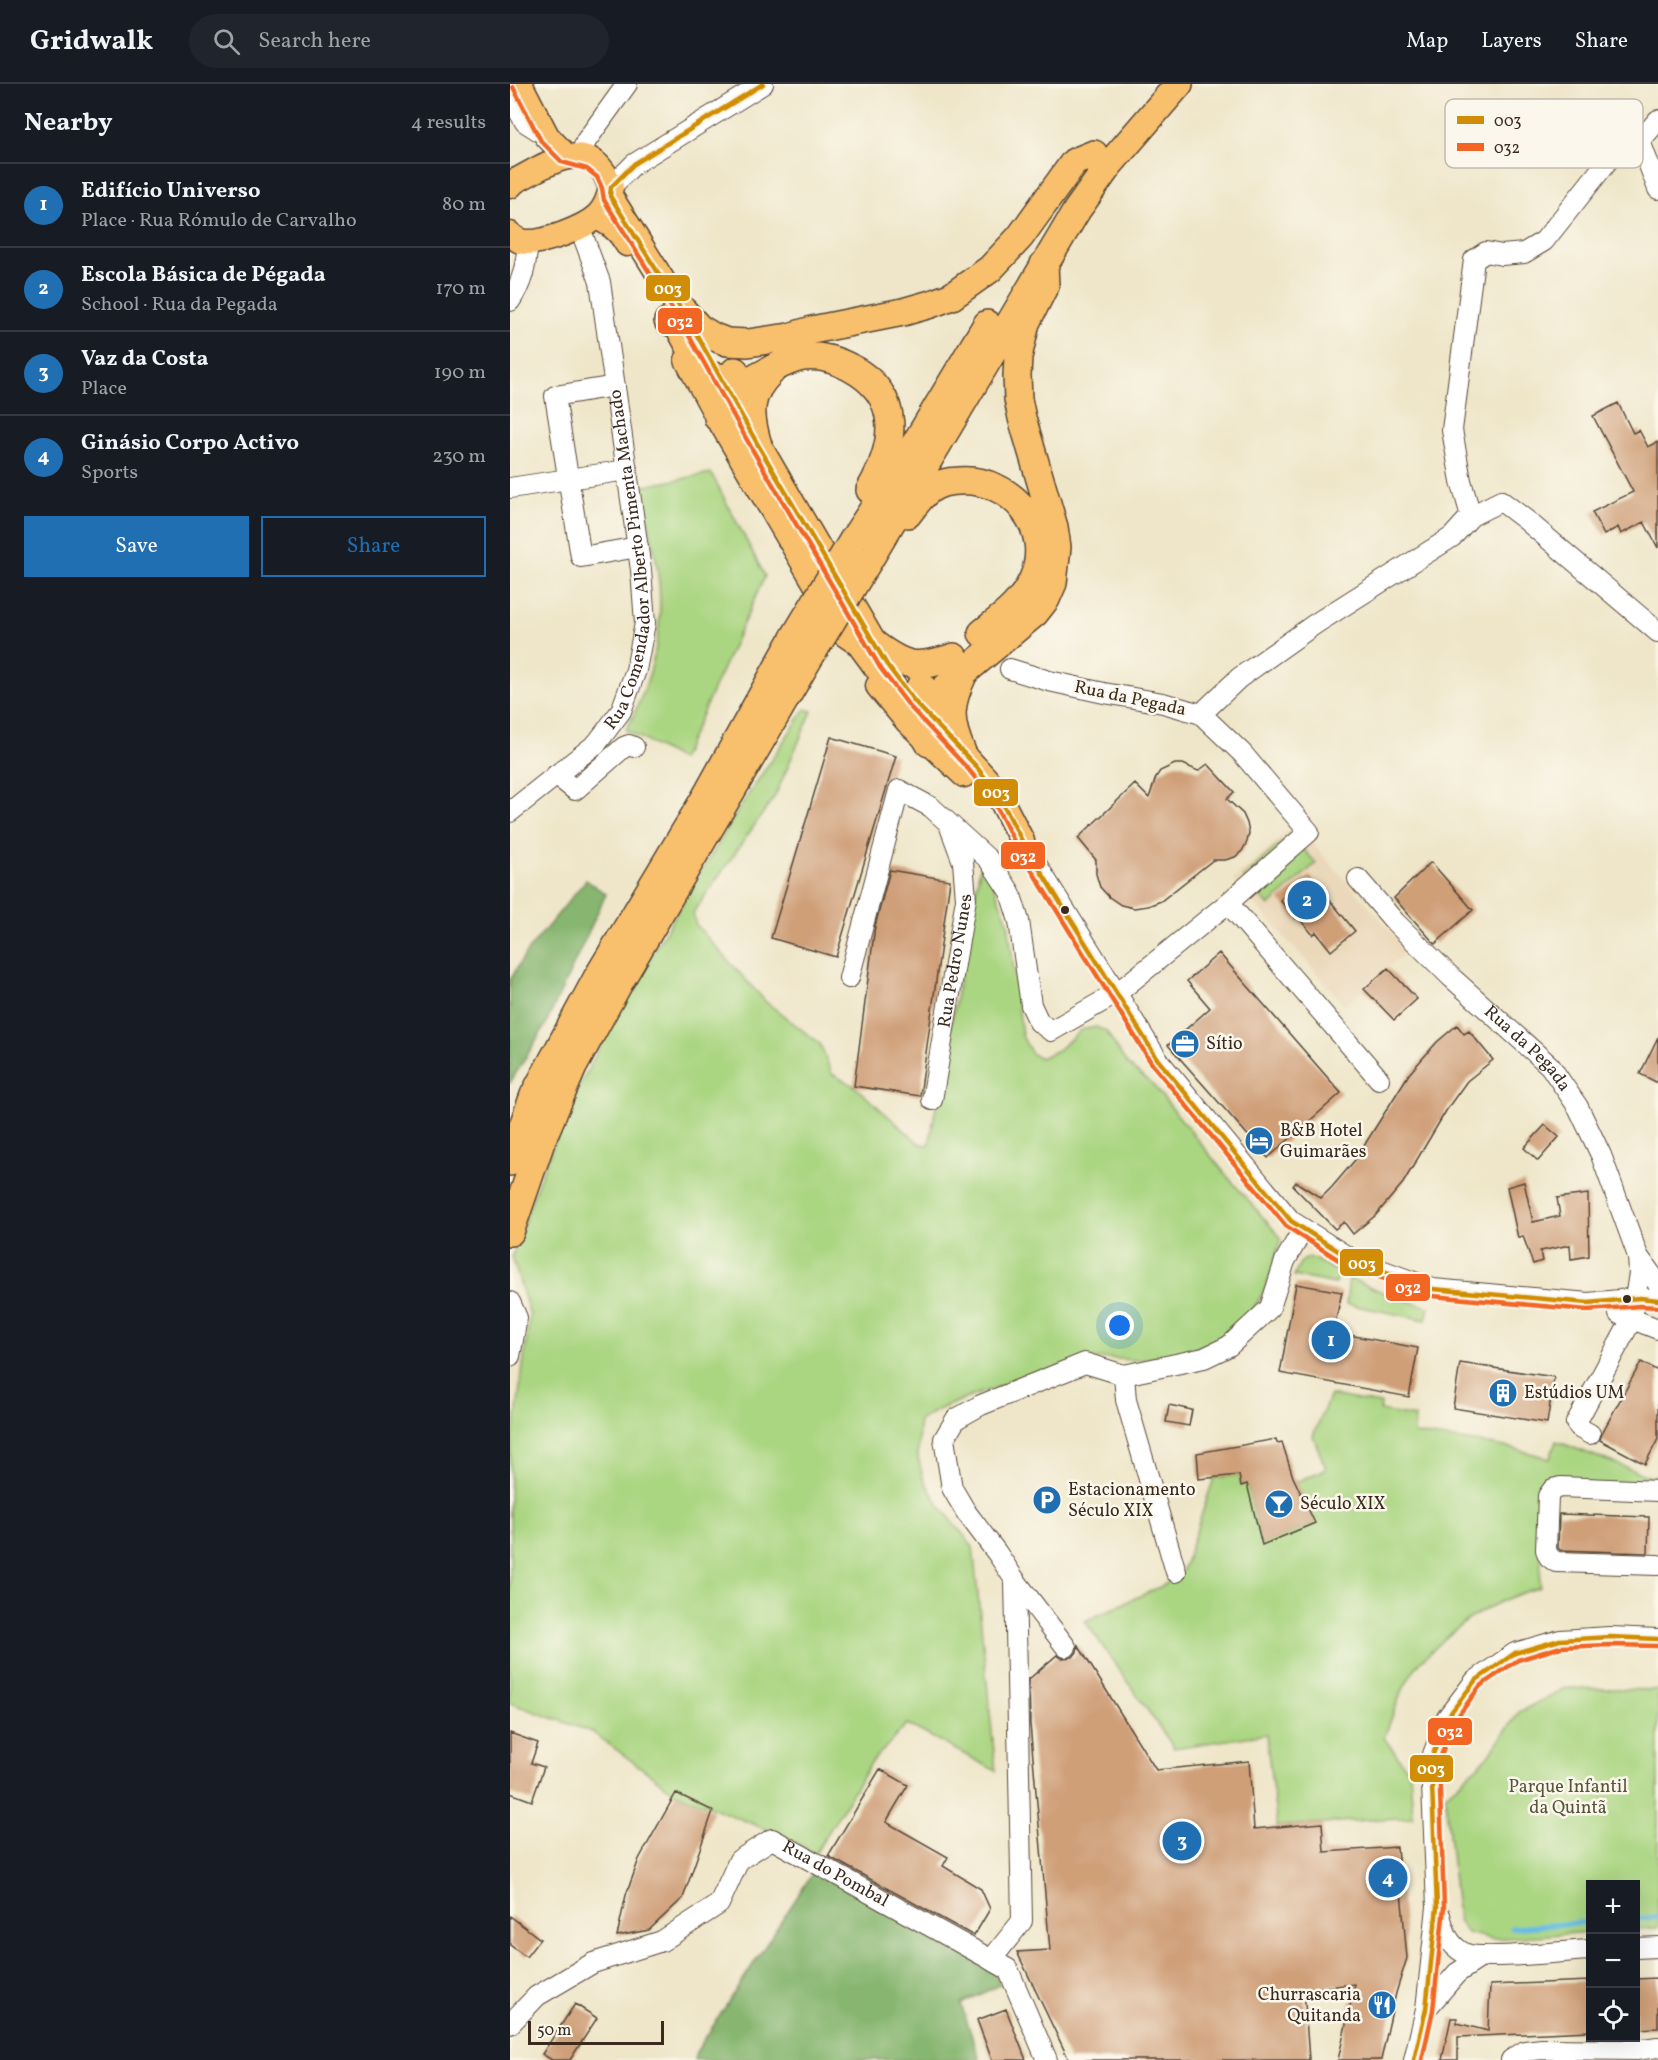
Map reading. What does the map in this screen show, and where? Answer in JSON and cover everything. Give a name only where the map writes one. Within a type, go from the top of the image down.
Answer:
[{"type":"highway","points":[[861,550],[906,459],[1063,198],[1094,154],[1154,84]]},
{"type":"highway","points":[[510,1232],[542,1139],[573,1067],[803,646],[861,550],[1077,210],[1109,165],[1179,84]]},
{"type":"highway","points":[[673,313],[714,337],[727,342],[748,343],[789,337],[932,304],[952,296],[990,269],[1012,246],[1074,162],[1094,154]]},
{"type":"highway","points":[[874,644],[899,662],[914,665],[959,664],[1035,613],[1046,599],[1057,566],[1057,547],[1054,528],[1022,418],[1017,376],[1018,357],[1026,323],[1045,285],[1044,264]]},
{"type":"highway","points":[[673,313],[701,367],[717,384],[741,385],[776,367],[803,357],[834,360],[862,374],[874,383],[882,394],[889,414],[889,443],[876,479],[851,523],[861,550]]},
{"type":"highway","points":[[718,418],[723,384],[735,370],[789,337]]},
{"type":"highway","points":[[758,445],[752,426],[753,397],[758,387],[776,367]]},
{"type":"highway","points":[[844,632],[860,643],[899,696],[906,701],[915,702],[932,699],[959,664],[1024,595],[1033,580],[1038,558],[1038,539],[1035,525],[1027,511],[997,486],[973,480],[948,481],[929,490],[914,506],[885,550],[861,550]]},
{"type":"highway","points":[[510,1162],[534,1095],[582,1007],[739,739],[803,646]]},
{"type":"highway","points":[[959,664],[951,710],[955,735],[962,752]]},
{"type":"highway","points":[[915,702],[918,726],[929,743]]},
{"type":"main road","points":[[519,84],[547,136],[573,156],[591,161],[607,184],[673,313],[718,418],[872,679],[929,743],[977,786],[1022,841]]},
{"type":"main road","points":[[517,180],[547,136]]},
{"type":"main road","points":[[517,180],[573,156]]},
{"type":"main road","points":[[519,238],[549,238],[588,222],[604,207],[607,184]]},
{"type":"main road","points":[[588,222],[611,224],[621,233],[673,313]]},
{"type":"main road","points":[[723,384],[874,644],[915,702],[987,780],[999,796],[1022,841]]},
{"type":"street","points":[[573,156],[627,84]]},
{"type":"street","points":[[607,184],[634,164],[763,84]]},
{"type":"street","points":[[510,96],[525,122],[547,136]]},
{"type":"street","points":[[1643,138],[1658,120]]},
{"type":"street","points":[[1643,149],[1658,189]]},
{"type":"street","points":[[1471,516],[1461,481],[1452,430],[1474,260],[1486,252],[1502,255],[1524,253],[1544,241],[1602,168]]},
{"type":"street","name":"Rua Comendador Alberto Pimenta Machado","points":[[510,812],[597,743],[621,711],[636,670],[645,623],[638,547],[600,282],[588,222]]},
{"type":"street","points":[[510,301],[519,288],[526,267],[519,238]]},
{"type":"street","points":[[615,386],[555,396],[581,557],[638,547]]},
{"type":"street","points":[[510,488],[627,470]]},
{"type":"street","points":[[1201,714],[1239,678],[1315,624],[1452,537],[1471,516],[1501,501],[1658,632]]},
{"type":"street","name":"Rua da Pegada","points":[[1010,669],[1049,681],[1201,714],[1242,753],[1309,832],[1228,903]]},
{"type":"street","points":[[556,775],[575,790],[624,747],[634,747]]},
{"type":"street","points":[[849,978],[899,790],[931,807],[948,822],[989,860],[1010,892],[1019,921],[1032,1005],[1039,1022],[1051,1031],[1117,993],[1228,903],[1379,1079]]},
{"type":"street","name":"Rua Pedro Nunes","points":[[932,1100],[966,899],[963,862],[948,822]]},
{"type":"street","points":[[1022,841],[1158,1060],[1292,1221],[1303,1229],[1351,1259],[1433,1289],[1588,1303],[1611,1302],[1627,1293],[1636,1292],[1658,1300]]},
{"type":"street","name":"Rua da Pegada","points":[[1358,879],[1395,922],[1443,969],[1550,1066],[1578,1107],[1592,1136],[1638,1256]]},
{"type":"street","points":[[1066,1647],[966,1512],[952,1488],[944,1439],[956,1419],[981,1405],[1085,1363],[1124,1375],[1204,1359],[1229,1346],[1270,1308],[1285,1261],[1303,1229]]},
{"type":"street","points":[[1638,1256],[1658,1284]]},
{"type":"street","points":[[1590,1434],[1576,1423],[1632,1318],[1639,1273],[1638,1256]]},
{"type":"street","points":[[510,1302],[517,1318],[510,1356]]},
{"type":"street","points":[[1588,1303],[1658,1329]]},
{"type":"street","points":[[1124,1375],[1126,1400],[1176,1572]]},
{"type":"street","points":[[1658,1491],[1625,1489],[1594,1502],[1565,1500],[1556,1503],[1548,1509],[1546,1550],[1549,1557],[1556,1562],[1658,1565]]},
{"type":"street","points":[[991,1960],[1022,1921],[1015,1580]]},
{"type":"street","points":[[1414,2060],[1426,2009],[1437,1907],[1431,1760],[1446,1719],[1475,1681],[1515,1653],[1560,1640],[1610,1637],[1658,1639]]},
{"type":"street","name":"Rua do Pombal","points":[[510,2024],[537,1996],[593,1963],[662,1941],[719,1904],[738,1860],[772,1839],[1008,1970],[1047,2060]]},
{"type":"street","points":[[1437,1907],[1447,1940],[1464,1954],[1483,1956],[1586,1950]]},
{"type":"street","points":[[1640,1948],[1658,1947]]},
{"type":"street","points":[[1426,2009],[1457,1972],[1483,1956]]},
{"type":"street","points":[[1511,2060],[1525,2051],[1542,2049],[1636,2050],[1658,2048]]},
{"type":"shaded area","points":[[1295,824],[1408,950],[1345,1005],[1233,880]]},
{"type":"green space","points":[[711,473],[765,576],[681,760],[626,730],[649,674],[660,614],[657,562],[640,487]]},
{"type":"green space","points":[[805,709],[812,711],[775,796],[693,913],[696,925],[766,1002],[820,1044],[832,1074],[854,1086],[920,1144],[929,1145],[981,862],[990,876],[1008,922],[1022,1036],[1032,1054],[1041,1058],[1058,1050],[1081,1030],[1096,1027],[1106,1031],[1127,1064],[1154,1086],[1281,1238],[1270,1277],[1260,1298],[1237,1325],[1208,1343],[1176,1354],[1140,1360],[1100,1358],[1066,1366],[965,1399],[919,1421],[918,1457],[923,1478],[937,1502],[973,1547],[996,1771],[907,1724],[870,1764],[815,1854],[783,1836],[676,1793],[592,1732],[510,1703],[510,1460],[530,1315],[512,1257],[539,1180],[576,1093],[622,1004],[739,809]]},
{"type":"green space","points":[[1290,835],[1316,863],[1269,906],[1243,877]]},
{"type":"green space","points":[[586,880],[606,894],[545,1026],[510,1083],[510,980],[526,953]]},
{"type":"green space","points":[[1307,1258],[1314,1259],[1338,1272],[1336,1284],[1294,1276],[1300,1263]]},
{"type":"green space","points":[[1349,1278],[1397,1298],[1429,1307],[1426,1320],[1346,1304]]},
{"type":"green space","points":[[1330,1395],[1381,1404],[1380,1411],[1415,1417],[1414,1434],[1500,1446],[1550,1459],[1556,1441],[1653,1478],[1658,1473],[1658,1485],[1543,1492],[1540,1587],[1495,1604],[1457,1628],[1419,1664],[1411,1674],[1398,1701],[1384,1738],[1410,1773],[1413,1817],[1277,1826],[1266,1734],[1174,1748],[1085,1621],[1164,1585],[1183,1570],[1214,1478],[1239,1475],[1241,1485],[1247,1484],[1262,1545],[1315,1523],[1296,1482],[1326,1469],[1313,1436]]},
{"type":"green space","name":"Parque Infantil da Quintã","points":[[1565,1688],[1658,1690],[1658,1928],[1640,1929],[1640,1880],[1586,1880],[1586,1932],[1492,1939],[1467,1933],[1458,1921],[1445,1795],[1488,1757],[1519,1712]]},
{"type":"green space","points":[[814,1871],[995,1973],[1001,1984],[961,2004],[980,2060],[694,2060],[696,2052]]},
{"type":"building","points":[[1618,403],[1633,433],[1639,430],[1648,447],[1658,442],[1658,548],[1644,522],[1621,534],[1618,527],[1604,535],[1592,512],[1633,492],[1593,416]]},
{"type":"building","points":[[831,737],[896,756],[836,957],[771,938]]},
{"type":"building","points":[[1175,764],[1183,764],[1198,771],[1208,764],[1234,792],[1227,799],[1243,814],[1249,833],[1247,842],[1235,857],[1213,860],[1161,901],[1134,908],[1121,905],[1100,887],[1096,874],[1096,860],[1078,838],[1135,784],[1149,798],[1160,771]]},
{"type":"building","points":[[1431,862],[1473,910],[1435,944],[1394,898]]},
{"type":"building","points":[[890,870],[950,880],[920,1096],[854,1086],[875,926]]},
{"type":"building","points":[[1310,876],[1355,931],[1331,951],[1316,932],[1313,935],[1280,900]]},
{"type":"building","points":[[1219,953],[1341,1093],[1268,1158],[1168,1045],[1210,1008],[1187,981]]},
{"type":"building","points":[[1388,968],[1417,999],[1394,1020],[1364,989]]},
{"type":"building","points":[[1457,1025],[1464,1034],[1469,1031],[1493,1060],[1467,1081],[1449,1106],[1403,1183],[1376,1215],[1353,1234],[1344,1222],[1335,1229],[1293,1186],[1296,1182],[1321,1198],[1355,1160],[1409,1074],[1437,1042]]},
{"type":"building","points":[[1658,1037],[1658,1083],[1640,1074]]},
{"type":"building","points":[[1545,1125],[1559,1137],[1538,1161],[1524,1148]]},
{"type":"building","points":[[1524,1182],[1533,1222],[1560,1216],[1557,1198],[1588,1194],[1589,1256],[1571,1259],[1570,1245],[1540,1251],[1542,1261],[1533,1264],[1523,1236],[1518,1238],[1507,1187]]},
{"type":"building","points":[[1296,1284],[1342,1292],[1333,1332],[1418,1348],[1409,1397],[1280,1373]]},
{"type":"building","points":[[1641,1362],[1658,1371],[1658,1439],[1645,1464],[1600,1440]]},
{"type":"building","name":"Estúdios UM","points":[[1460,1363],[1554,1377],[1547,1423],[1453,1408]]},
{"type":"building","points":[[1169,1405],[1192,1410],[1189,1426],[1166,1422]]},
{"type":"building","name":"Século XIX","points":[[1276,1439],[1277,1443],[1282,1442],[1293,1477],[1315,1523],[1262,1545],[1247,1484],[1241,1486],[1239,1475],[1199,1479],[1197,1453]]},
{"type":"building","points":[[1559,1514],[1649,1517],[1648,1553],[1560,1550],[1558,1548]]},
{"type":"building","points":[[1078,1645],[1156,1770],[1249,1761],[1254,1829],[1322,1823],[1324,1852],[1397,1847],[1407,1958],[1396,1993],[1381,2060],[1338,2060],[1355,1984],[1304,1989],[1309,2060],[1069,2060],[1017,1952],[1050,1950],[1030,1724],[1029,1679],[1057,1655],[1062,1658],[1073,1657]]},
{"type":"building","points":[[510,1733],[538,1743],[531,1763],[544,1767],[532,1801],[510,1793]]},
{"type":"building","points":[[880,1769],[908,1785],[886,1822],[948,1857],[943,1866],[981,1889],[990,1909],[974,1936],[828,1856]]},
{"type":"building","points":[[676,1793],[713,1811],[683,1898],[649,1930],[617,1936],[626,1895],[639,1859]]},
{"type":"building","points":[[510,1916],[540,1939],[526,1957],[510,1945]]},
{"type":"building","points":[[1658,1978],[1658,2028],[1640,2029],[1640,1979]]},
{"type":"building","points":[[1586,1981],[1586,2031],[1458,2037],[1458,2060],[1442,2060],[1451,2018],[1457,2018],[1457,2023],[1488,2031],[1490,1985]]},
{"type":"building","points":[[575,2004],[597,2018],[570,2060],[552,2060],[542,2054]]},
{"type":"building","points":[[1006,2009],[1026,2060],[992,2060],[977,2020]]},
{"type":"waterway","points":[[1640,1919],[1658,1917]]},
{"type":"waterway","points":[[1511,1928],[1586,1922]]},
{"type":"transit line","name":"003","points":[[763,84],[634,164],[611,187],[610,196],[694,330],[758,445],[887,665],[915,702],[975,765],[999,796],[1022,841],[1158,1060],[1291,1221],[1351,1259],[1433,1289],[1588,1303],[1640,1298],[1658,1300]]},
{"type":"transit line","name":"032","points":[[513,87],[541,141],[562,162],[587,169],[597,177],[604,200],[688,334],[752,449],[881,669],[910,707],[969,770],[993,800],[1016,845],[1152,1064],[1286,1226],[1348,1266],[1432,1296],[1587,1310],[1657,1307]]},
{"type":"transit line","name":"003","points":[[1414,2060],[1426,2009],[1437,1907],[1431,1760],[1446,1719],[1475,1681],[1515,1653],[1560,1640],[1610,1637],[1658,1639]]},
{"type":"transit line","name":"032","points":[[1422,2060],[1433,2010],[1444,1907],[1439,1761],[1453,1723],[1480,1686],[1518,1660],[1561,1647],[1658,1646]]},
{"type":"place","name":"Escola Básica de Pégada","points":[[1307,900]]},
{"type":"place","name":"Sítio","points":[[1185,1044]]},
{"type":"place","name":"B&B Hotel Guimarães","points":[[1259,1141]]},
{"type":"place","name":"Edifício Universo","points":[[1331,1340]]},
{"type":"place","name":"Estúdios UM","points":[[1503,1393]]},
{"type":"place","name":"Estacionamento Século XIX","points":[[1047,1500]]},
{"type":"place","name":"Século XIX","points":[[1279,1504]]},
{"type":"place","name":"Vaz da Costa","points":[[1182,1841]]},
{"type":"place","name":"Ginásio Corpo Activo","points":[[1388,1878]]},
{"type":"place","name":"Churrascaria Quitanda","points":[[1382,2005]]}]
